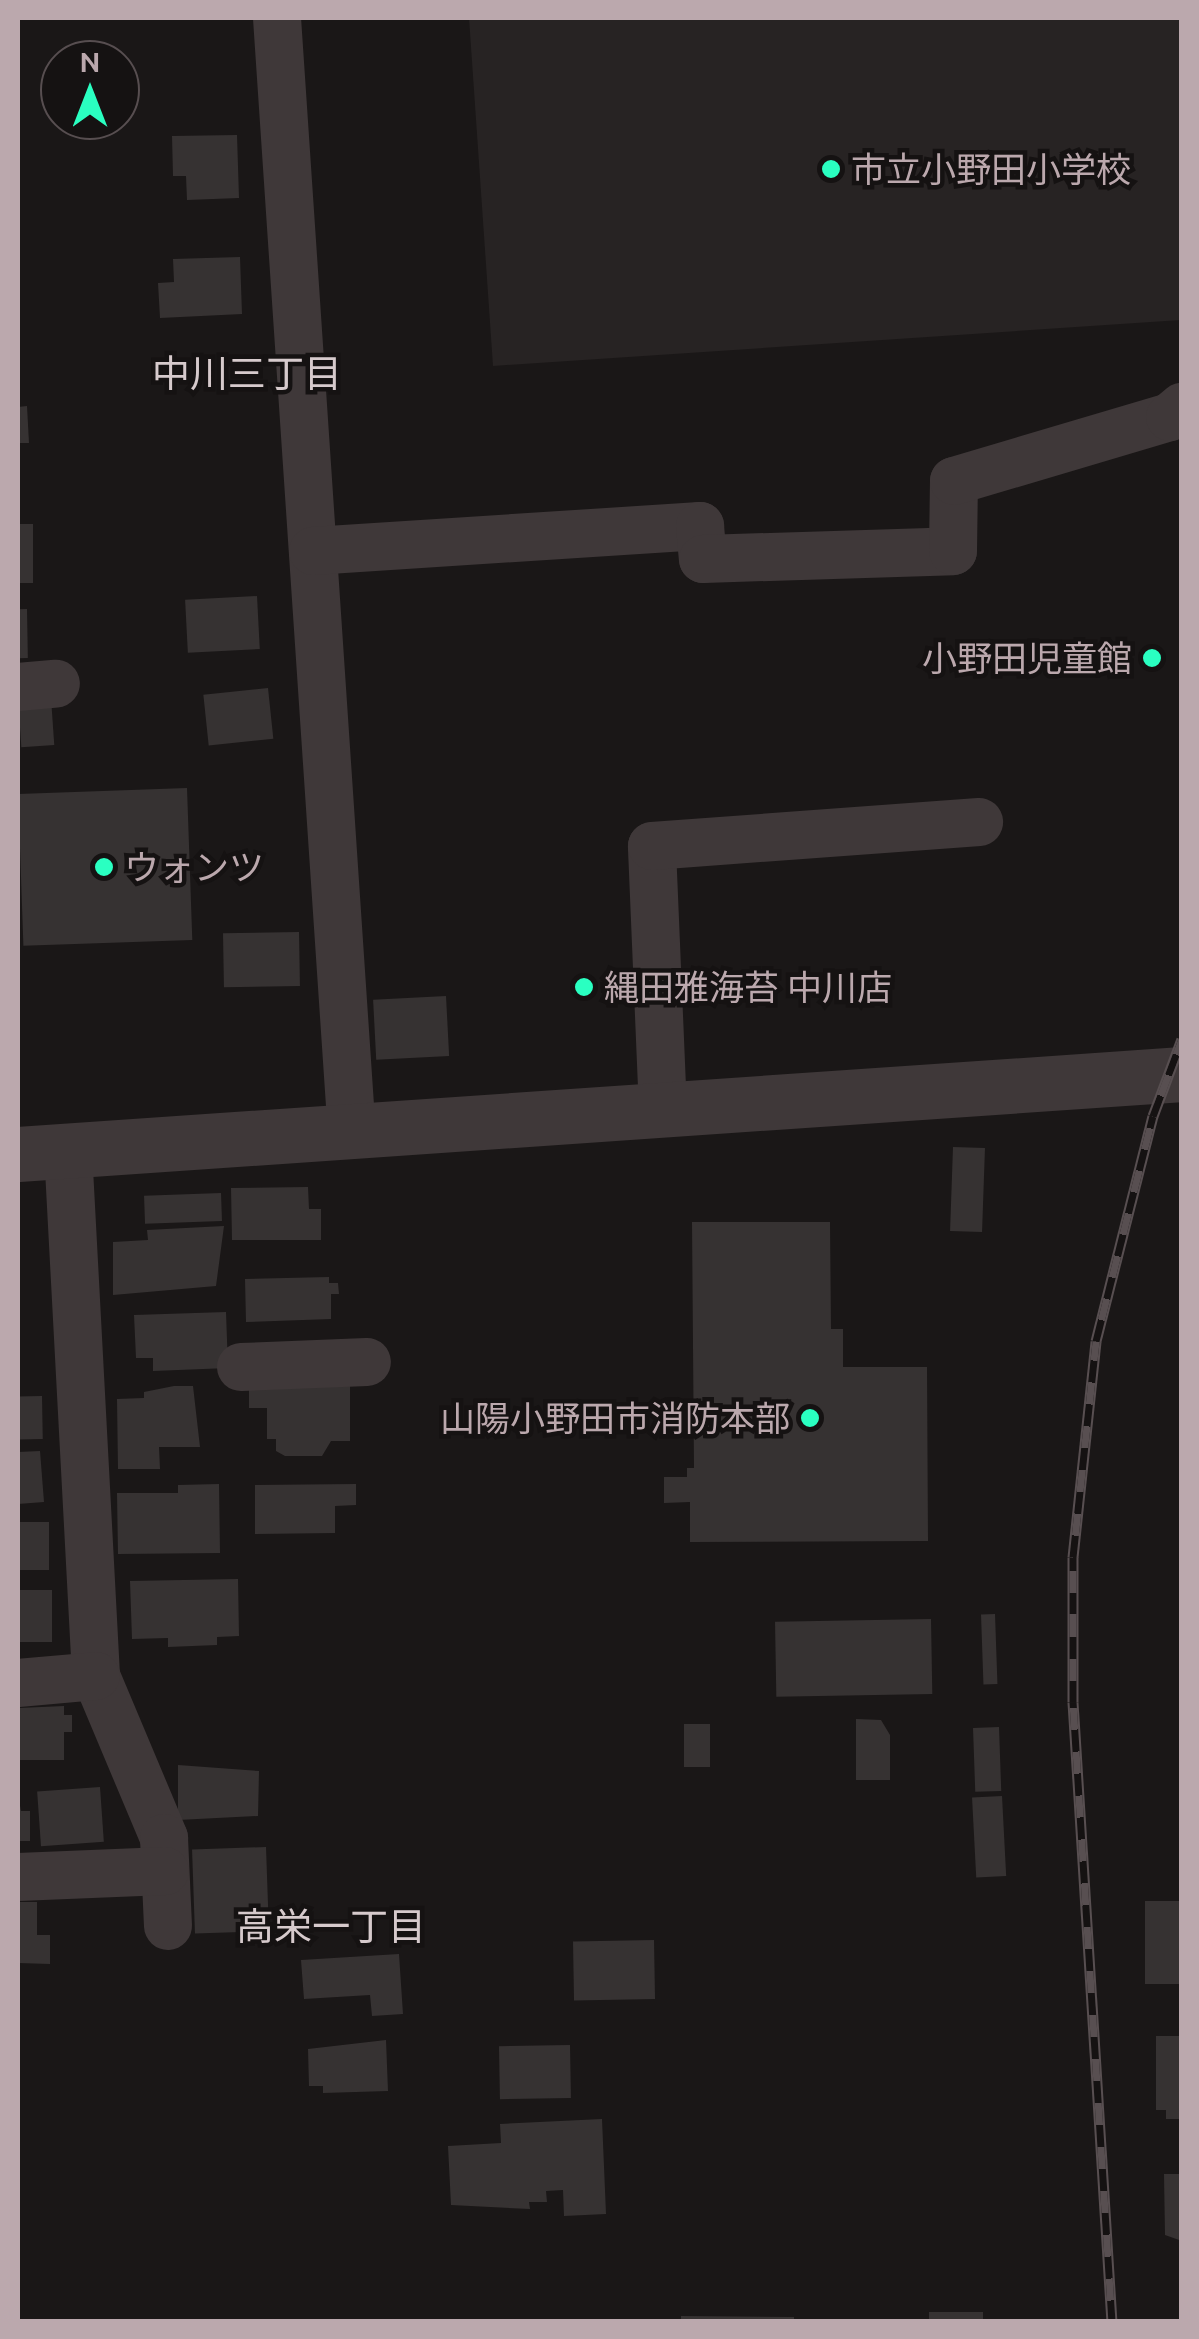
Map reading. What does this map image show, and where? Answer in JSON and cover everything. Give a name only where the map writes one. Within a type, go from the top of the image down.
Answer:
[{"type":"street","points":[[277,18],[352,1134]]},
{"type":"street","points":[[313,551],[700,526],[703,560],[952,551],[954,481],[1170,416],[1182,407]]},
{"type":"street","points":[[663,1110],[652,846],[980,822]]},
{"type":"street","points":[[168,1926],[164,1838],[96,1676],[43,1152],[352,1134],[1182,1074]]},
{"type":"street","points":[[241,1367],[366,1362]]},
{"type":"street","points":[[18,1682],[96,1676]]},
{"type":"street","points":[[18,1878],[165,1871]]},
{"type":"shaded area","name":"市立小野田小学校","points":[[469,18],[1181,18],[1181,320],[493,366]]},
{"type":"building","points":[[237,135],[239,198],[187,200],[186,176],[173,176],[172,136]]},
{"type":"building","points":[[240,257],[242,314],[160,318],[158,283],[174,282],[173,259]]},
{"type":"building","points":[[27,406],[29,443],[18,443],[18,407]]},
{"type":"building","points":[[18,524],[33,524],[33,583],[18,583]]},
{"type":"building","points":[[257,596],[260,649],[188,653],[185,600]]},
{"type":"building","points":[[18,609],[27,609],[28,658],[19,658]]},
{"type":"building","points":[[268,688],[273,739],[209,746],[203,695]]},
{"type":"building","points":[[51,698],[54,745],[21,747],[18,700]]},
{"type":"building","name":"ウォンツ","points":[[187,788],[192,940],[23,946],[18,794]]},
{"type":"building","points":[[299,932],[300,986],[224,987],[223,933]]},
{"type":"building","points":[[446,996],[449,1056],[376,1060],[373,1000]]},
{"type":"building","points":[[953,1147],[985,1148],[982,1232],[950,1231]]},
{"type":"building","points":[[308,1187],[309,1209],[321,1209],[321,1240],[232,1240],[231,1188]]},
{"type":"building","points":[[221,1193],[222,1221],[145,1224],[144,1196]]},
{"type":"building","name":"山陽小野田市消防本部","points":[[692,1222],[830,1222],[831,1329],[843,1329],[843,1367],[927,1367],[928,1541],[690,1542],[690,1502],[664,1503],[664,1477],[687,1477],[687,1468],[694,1468]]},
{"type":"building","points":[[224,1226],[216,1286],[113,1295],[113,1242],[148,1240],[147,1230]]},
{"type":"building","points":[[329,1277],[329,1283],[338,1283],[339,1294],[331,1294],[331,1319],[246,1322],[245,1279]]},
{"type":"building","points":[[226,1312],[228,1368],[153,1371],[153,1358],[136,1358],[134,1315]]},
{"type":"building","points":[[249,1383],[350,1384],[350,1441],[331,1441],[322,1456],[285,1456],[276,1451],[276,1439],[267,1439],[267,1408],[249,1408]]},
{"type":"building","points":[[193,1386],[200,1447],[159,1447],[160,1469],[118,1469],[117,1399],[144,1398],[144,1392]]},
{"type":"building","points":[[18,1396],[42,1396],[43,1439],[19,1439]]},
{"type":"building","points":[[40,1451],[44,1502],[18,1504],[18,1452]]},
{"type":"building","points":[[219,1484],[220,1553],[118,1554],[117,1493],[178,1493],[178,1485]]},
{"type":"building","points":[[356,1484],[356,1505],[335,1506],[335,1533],[255,1534],[255,1485]]},
{"type":"building","points":[[18,1522],[49,1522],[49,1570],[18,1570]]},
{"type":"building","points":[[238,1579],[239,1636],[217,1637],[217,1645],[168,1647],[168,1638],[132,1639],[130,1581]]},
{"type":"building","points":[[18,1590],[52,1590],[52,1642],[18,1642]]},
{"type":"building","points":[[981,1614],[995,1614],[997,1684],[983,1684]]},
{"type":"building","points":[[931,1619],[932,1694],[776,1697],[775,1622]]},
{"type":"building","points":[[64,1706],[64,1715],[72,1715],[72,1732],[64,1732],[64,1760],[20,1760],[19,1708]]},
{"type":"building","points":[[856,1719],[881,1720],[890,1735],[890,1780],[856,1780]]},
{"type":"building","points":[[684,1724],[710,1724],[710,1767],[684,1767]]},
{"type":"building","points":[[999,1727],[1001,1791],[975,1792],[973,1728]]},
{"type":"building","points":[[178,1765],[259,1771],[258,1816],[178,1820]]},
{"type":"building","points":[[100,1787],[104,1842],[41,1846],[37,1791]]},
{"type":"building","points":[[18,1795],[21,1811],[30,1811],[30,1841],[18,1841]]},
{"type":"building","points":[[1002,1796],[1006,1876],[976,1877],[972,1798]]},
{"type":"building","points":[[266,1847],[269,1931],[195,1934],[192,1850]]},
{"type":"building","points":[[1145,1901],[1182,1901],[1182,1984],[1145,1984]]},
{"type":"building","points":[[18,1902],[37,1902],[37,1935],[50,1935],[50,1964],[18,1963]]},
{"type":"building","points":[[654,1940],[655,1999],[574,2000],[573,1941]]},
{"type":"building","points":[[399,1954],[403,2014],[372,2016],[370,1995],[304,1999],[301,1960]]},
{"type":"building","points":[[1156,2036],[1182,2036],[1182,2119],[1166,2119],[1166,2110],[1156,2110]]},
{"type":"building","points":[[386,2040],[388,2091],[323,2093],[323,2086],[309,2086],[308,2049]]},
{"type":"building","points":[[570,2045],[571,2098],[500,2099],[499,2046]]},
{"type":"building","points":[[602,2119],[606,2214],[564,2216],[563,2190],[546,2191],[547,2202],[529,2202],[530,2209],[451,2205],[448,2146],[501,2143],[500,2124]]},
{"type":"building","points":[[1164,2174],[1182,2174],[1182,2241],[1165,2235]]},
{"type":"building","points":[[929,2312],[983,2312],[983,2322],[929,2322]]},
{"type":"building","points":[[681,2316],[794,2317],[794,2322],[681,2322]]},
{"type":"railway","points":[[1112,2322],[1073,1702],[1073,1557],[1096,1341],[1153,1116],[1182,1039]]},
{"type":"place","name":"市立小野田小学校","points":[[831,169]]},
{"type":"place","name":"小野田児童館","points":[[1152,658]]},
{"type":"place","name":"ウォンツ","points":[[104,867]]},
{"type":"place","name":"縄田雅海苔 中川店","points":[[584,987]]},
{"type":"place","name":"山陽小野田市消防本部","points":[[810,1418]]},
{"type":"district","name":"中川三丁目","points":[[247,374]]},
{"type":"district","name":"高栄一丁目","points":[[331,1927]]}]
